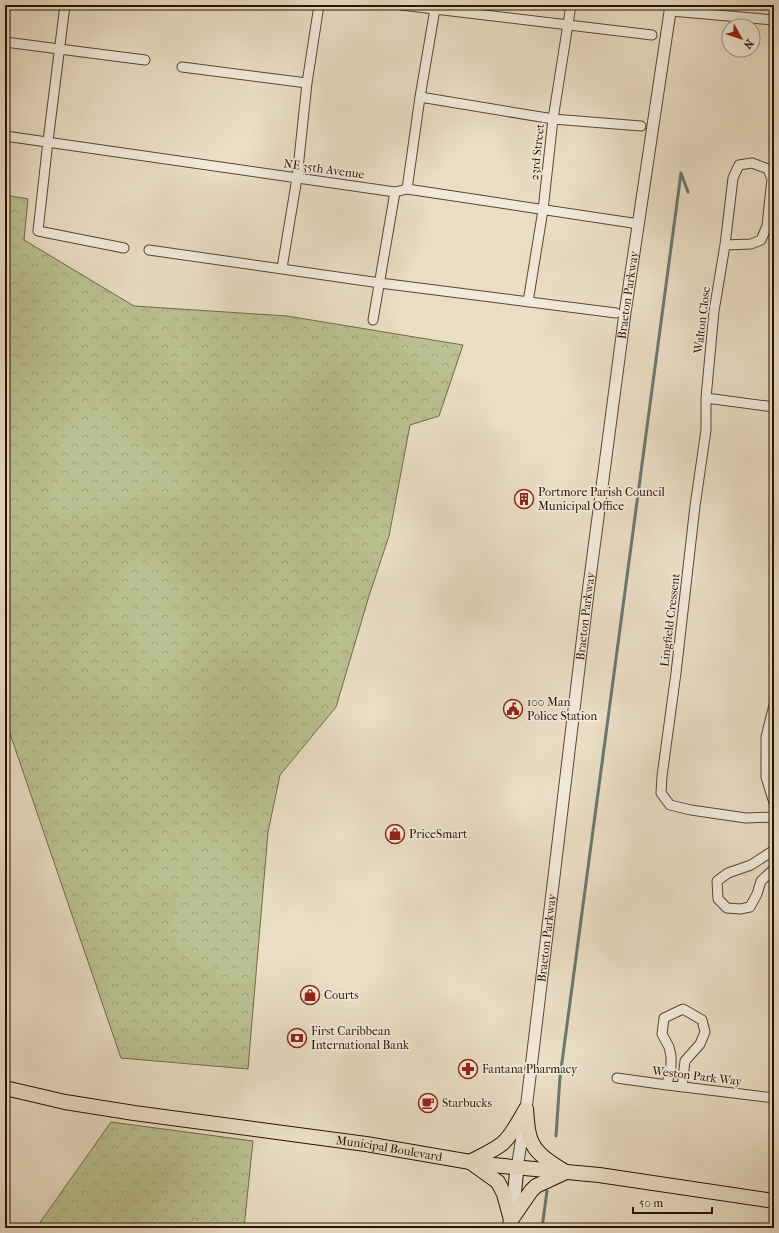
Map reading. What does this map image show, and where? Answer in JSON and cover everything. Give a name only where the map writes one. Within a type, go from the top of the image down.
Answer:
[{"type":"main road","name":"Municipal Boulevard","points":[[5,1088],[65,1102],[126,1112],[359,1143],[470,1162],[517,1168],[599,1175],[774,1201]]},
{"type":"main road","points":[[510,1224],[504,1194],[498,1182],[470,1162],[489,1153],[503,1143],[513,1131],[526,1109]]},
{"type":"main road","points":[[526,1109],[530,1138],[536,1150],[566,1172]]},
{"type":"main road","name":"Braeton Parkway","points":[[510,1224],[517,1168]]},
{"type":"main road","points":[[510,1224],[531,1191],[536,1186],[566,1172]]},
{"type":"street","points":[[65,5],[38,230],[124,248]]},
{"type":"street","points":[[282,268],[297,178],[307,83],[319,5]]},
{"type":"street","points":[[401,5],[652,36]]},
{"type":"street","name":"23rd Street","points":[[528,302],[543,210],[553,119],[571,5]]},
{"type":"street","points":[[671,8],[774,20]]},
{"type":"street","name":"Braeton Parkway","points":[[517,1168],[526,1109],[588,593],[625,313],[671,8]]},
{"type":"street","points":[[407,189],[420,97],[435,9]]},
{"type":"street","points":[[5,42],[145,60]]},
{"type":"street","points":[[182,67],[307,83]]},
{"type":"street","points":[[420,97],[553,119],[641,126]]},
{"type":"street","name":"NE 35th Avenue","points":[[5,136],[395,192],[407,189],[639,224]]},
{"type":"street","name":"Walton Close","points":[[706,398],[714,311],[725,246],[733,178],[739,165],[752,163],[768,169],[772,179],[767,226],[761,240],[751,244],[725,246]]},
{"type":"street","points":[[373,320],[395,192]]},
{"type":"street","points":[[149,250],[380,283],[616,313]]},
{"type":"street","points":[[706,398],[774,406]]},
{"type":"street","name":"Lingfield Cressent","points":[[706,398],[706,430],[661,792],[670,804],[691,810],[746,818],[774,818]]},
{"type":"street","points":[[774,705],[766,737],[766,777],[774,803]]},
{"type":"street","points":[[774,850],[751,865],[728,873],[717,881],[718,899],[727,908],[740,909],[750,906],[757,894],[761,881],[774,869]]},
{"type":"street","points":[[667,1085],[671,1066],[671,1056],[669,1047],[662,1034],[664,1018],[683,1009],[702,1020],[705,1032],[700,1044],[684,1061],[682,1087]]},
{"type":"street","name":"Weston Park Way","points":[[617,1078],[774,1098]]},
{"type":"green space","points":[[5,195],[28,199],[24,240],[134,306],[287,316],[463,345],[439,416],[410,425],[389,536],[369,596],[336,707],[280,775],[268,832],[248,1069],[121,1058],[5,719]]},
{"type":"green space","points":[[111,1122],[253,1141],[244,1228],[36,1228]]},
{"type":"waterway","points":[[556,1136],[560,1077],[681,173],[688,192]]},
{"type":"waterway","points":[[542,1228],[547,1191]]},
{"type":"place","name":"Portmore Parish Council Municipal Office","points":[[524,499]]},
{"type":"place","name":"100 Man Police Station","points":[[513,709]]},
{"type":"place","name":"PriceSmart","points":[[395,834]]},
{"type":"place","name":"Courts","points":[[310,995]]},
{"type":"place","name":"First Caribbean International Bank","points":[[297,1038]]},
{"type":"place","name":"Fantana Pharmacy","points":[[468,1069]]},
{"type":"place","name":"Starbucks","points":[[428,1103]]}]
